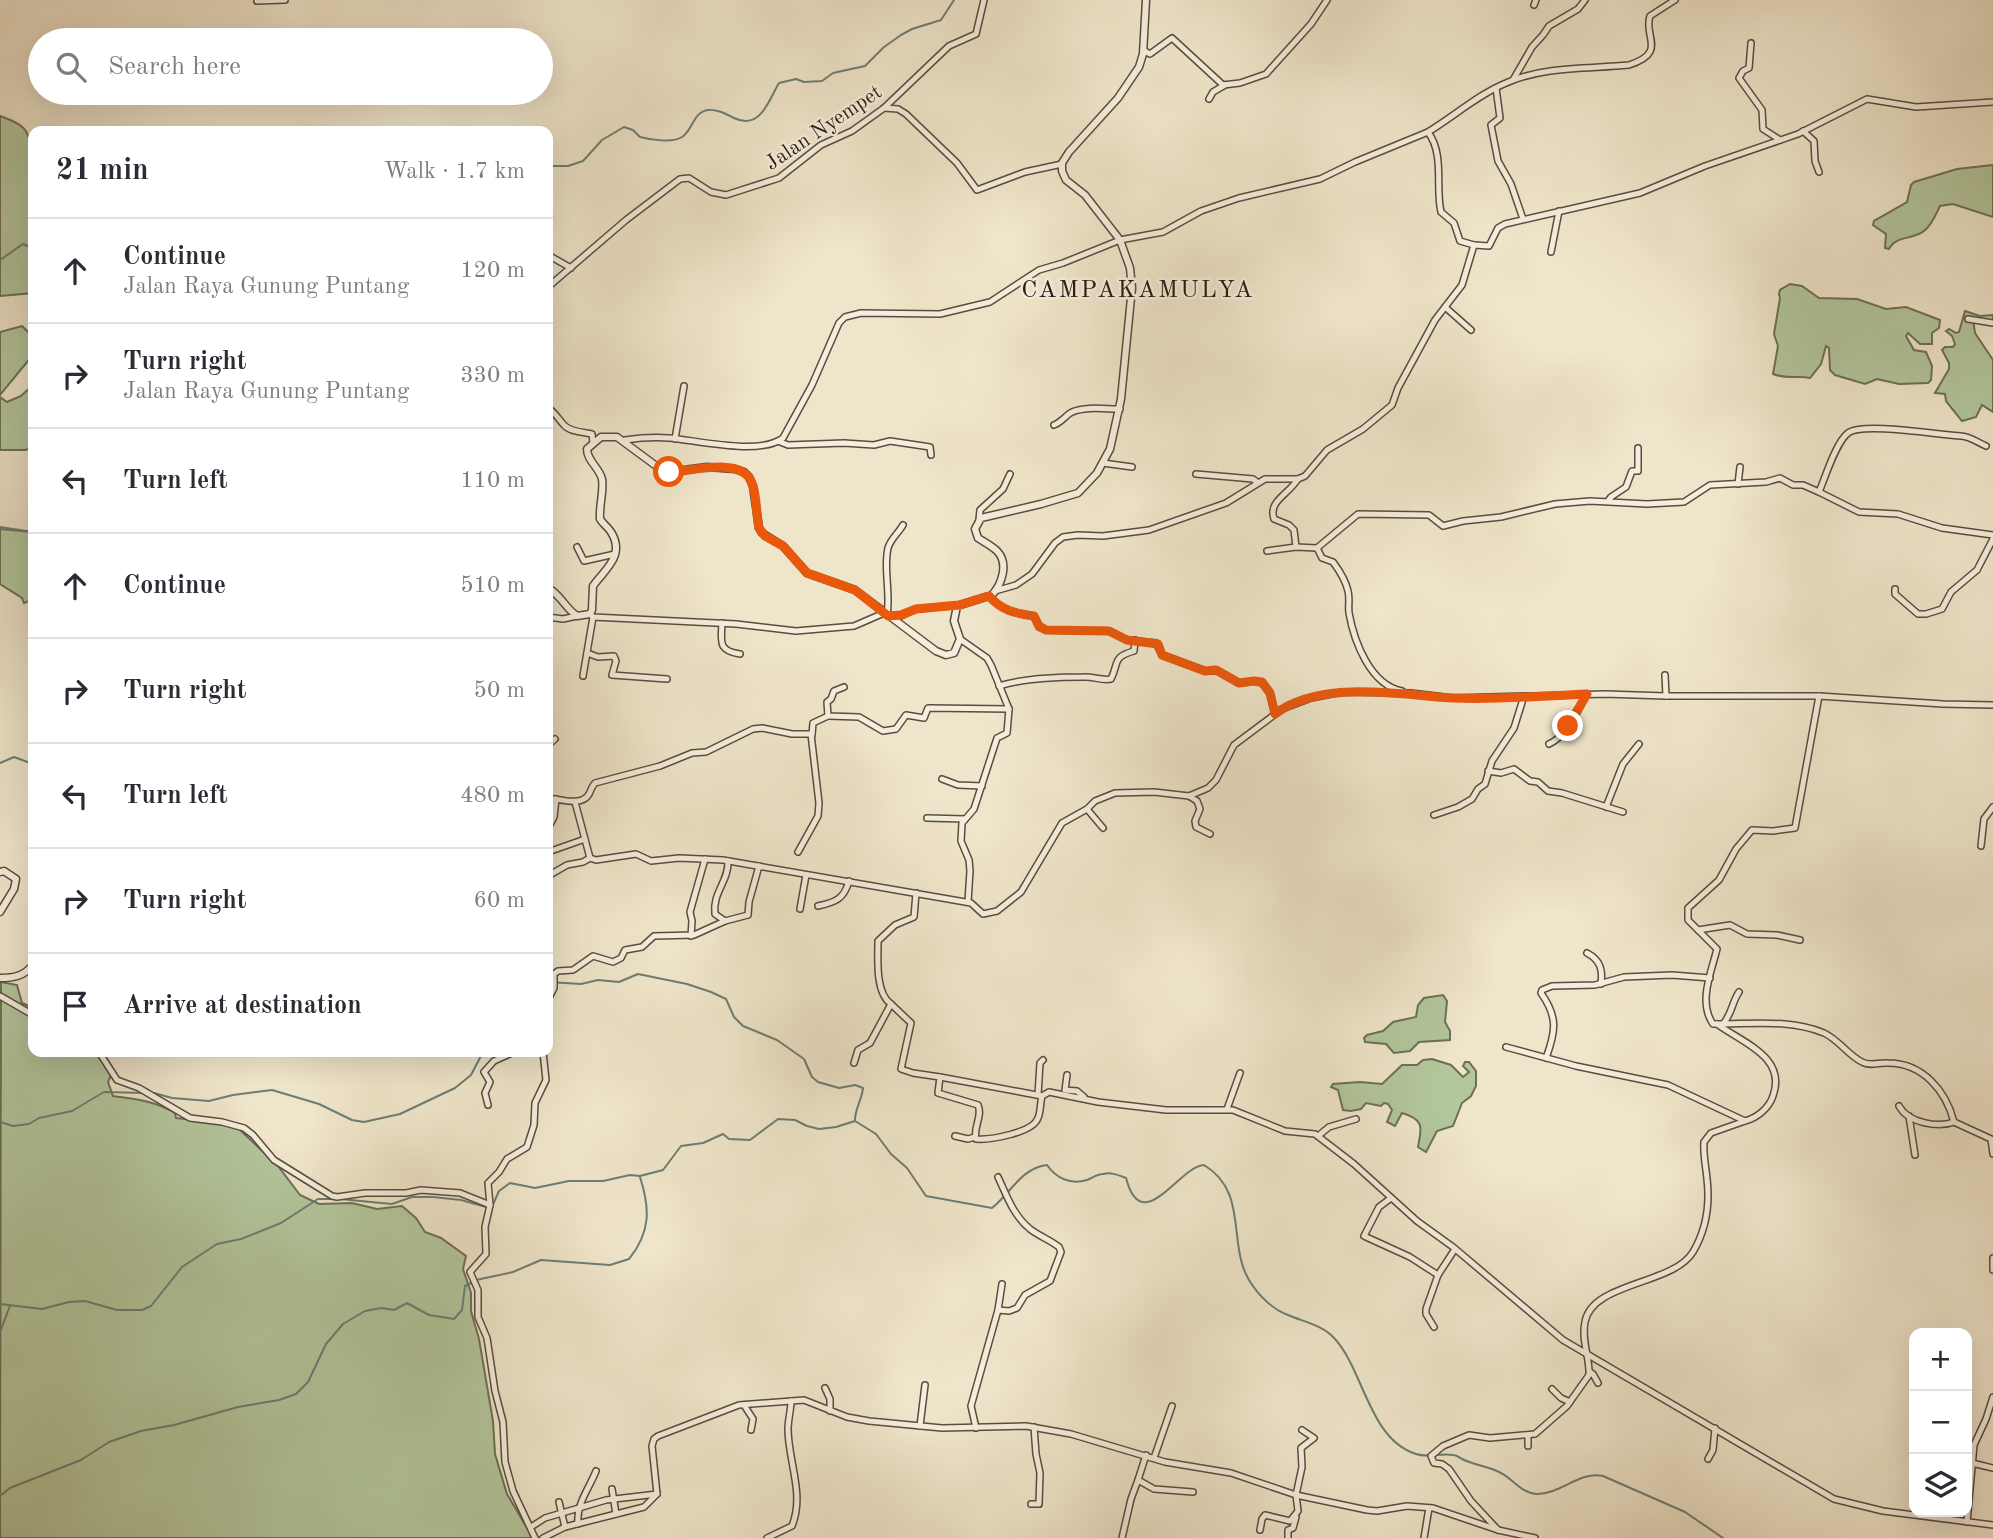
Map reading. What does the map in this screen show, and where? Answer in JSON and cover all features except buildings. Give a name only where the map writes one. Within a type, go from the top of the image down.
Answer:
[{"type":"street","points":[[257,1],[285,0]]},
{"type":"street","name":"Jalan Nyempet","points":[[553,283],[626,220],[680,179],[689,178],[718,195],[738,193],[766,184],[791,170],[821,145],[852,131],[884,108],[940,54],[958,41],[976,34],[984,0]]},
{"type":"street","points":[[979,520],[986,515],[1078,493],[1103,463],[1110,449],[1120,409],[1132,288],[1129,268],[1120,240],[1085,195],[1066,180],[1062,164],[1139,67],[1143,50],[1146,0]]},
{"type":"street","points":[[1209,99],[1213,92],[1225,85],[1266,74],[1311,23],[1327,0]]},
{"type":"street","points":[[1513,80],[1532,47],[1544,36],[1549,26],[1578,9],[1585,0]]},
{"type":"street","points":[[625,440],[675,439],[715,445],[759,445],[778,441],[786,433],[812,385],[839,323],[845,317],[861,313],[940,314],[989,302],[1039,270],[1120,240],[1163,232],[1201,211],[1239,198],[1320,180],[1355,162],[1428,132],[1513,80],[1556,71],[1637,62],[1646,55],[1652,45],[1648,22],[1650,16],[1675,0]]},
{"type":"street","points":[[1143,50],[1150,54],[1170,39],[1174,39],[1225,85]]},
{"type":"street","points":[[1751,43],[1749,68],[1743,72],[1740,79],[1762,110],[1763,129],[1780,140]]},
{"type":"street","points":[[1496,88],[1500,118],[1492,125],[1496,154],[1511,184],[1523,219]]},
{"type":"street","points":[[1428,132],[1439,168],[1441,212],[1454,223],[1460,241],[1489,246],[1498,229],[1523,219],[1640,193],[1705,166],[1803,131],[1867,99],[1916,107],[1993,102]]},
{"type":"street","points":[[884,108],[898,109],[906,114],[957,163],[977,190],[1027,172],[1041,171],[1062,164]]},
{"type":"street","points":[[1803,131],[1814,141],[1818,172]]},
{"type":"street","points":[[1551,252],[1559,211]]},
{"type":"street","points":[[553,618],[567,619],[591,615],[796,631],[854,626],[886,615],[901,615],[916,609],[959,605],[1016,585],[1032,574],[1055,543],[1063,537],[1103,536],[1149,530],[1226,503],[1265,479],[1298,479],[1305,476],[1327,450],[1363,429],[1392,405],[1412,361],[1445,307],[1462,285],[1474,245]]},
{"type":"street","points":[[553,258],[571,268]]},
{"type":"street","points":[[1445,307],[1471,330]]},
{"type":"street","points":[[1968,320],[1993,323]]},
{"type":"street","points":[[675,439],[684,386]]},
{"type":"street","points":[[1054,425],[1069,413],[1082,409],[1120,409]]},
{"type":"street","points":[[553,411],[562,424],[593,435],[593,443]]},
{"type":"street","points":[[1819,492],[1842,441],[1850,432],[1865,429],[1961,436],[1986,446]]},
{"type":"street","points":[[583,676],[593,586],[610,568],[615,554],[612,534],[600,519],[603,483],[586,453],[593,443],[607,436],[625,440],[659,468],[669,472],[707,467],[744,472],[753,486],[762,533],[783,546],[807,573],[855,590],[941,654],[954,653],[960,639]]},
{"type":"street","points":[[778,441],[788,445],[874,445],[890,441],[930,447],[931,454]]},
{"type":"street","points":[[1608,501],[1626,487],[1632,472],[1637,471],[1638,449]]},
{"type":"street","points":[[1103,463],[1132,467]]},
{"type":"street","points":[[1738,484],[1740,467]]},
{"type":"street","points":[[992,594],[1002,578],[1003,561],[996,549],[978,538],[975,529],[980,510],[1003,489],[1010,474]]},
{"type":"street","points":[[1196,474],[1253,479],[1258,483]]},
{"type":"street","points":[[1267,551],[1296,547],[1317,548],[1358,514],[1429,515],[1443,526],[1502,517],[1555,504],[1608,501],[1647,504],[1685,502],[1710,485],[1784,478],[1793,485],[1803,485],[1859,512],[1898,514],[1942,528],[1993,537],[1977,570],[1951,593],[1942,609],[1919,614],[1895,594],[1895,589]]},
{"type":"street","points":[[1296,547],[1294,530],[1274,519],[1271,510],[1273,504],[1288,493],[1298,479]]},
{"type":"street","points":[[886,615],[887,550],[892,538],[903,525]]},
{"type":"street","points":[[577,547],[584,561],[615,554]]},
{"type":"street","points":[[1317,548],[1322,558],[1333,562],[1348,590],[1349,615],[1356,637],[1374,671],[1389,687],[1411,693]]},
{"type":"street","points":[[553,591],[577,616]]},
{"type":"street","points":[[992,594],[998,607],[1015,614],[1034,616],[1039,626],[1046,630],[1109,631],[1127,640],[1158,644],[1162,655],[1205,671],[1216,670],[1234,682],[1262,682],[1270,693],[1275,714]]},
{"type":"street","points":[[959,605],[955,609],[954,621],[960,639],[987,658],[1009,709],[1008,729],[996,740],[974,808],[962,823],[961,841],[968,860],[968,902]]},
{"type":"street","points":[[722,624],[721,642],[724,649],[740,654]]},
{"type":"street","points":[[999,686],[1040,679],[1111,679],[1114,664],[1119,658],[1134,651],[1135,640]]},
{"type":"street","points":[[587,653],[601,657],[614,656],[616,661],[612,675],[667,679]]},
{"type":"street","points":[[1665,675],[1666,696]]},
{"type":"street","points":[[828,716],[827,702],[834,691],[844,687]]},
{"type":"street","points":[[1189,796],[1211,786],[1234,745],[1275,714],[1292,703],[1342,692],[1411,693],[1453,698],[1587,694],[1819,696],[1993,705]]},
{"type":"street","points":[[1549,744],[1568,726],[1587,694]]},
{"type":"street","points":[[1434,815],[1458,807],[1473,798],[1485,784],[1492,761],[1514,728],[1524,696]]},
{"type":"street","points":[[1499,1530],[1465,1494],[1449,1469],[1434,1463],[1431,1456],[1443,1446],[1469,1435],[1490,1438],[1528,1435],[1542,1429],[1570,1402],[1588,1379],[1590,1372],[1586,1353],[1585,1319],[1592,1307],[1614,1293],[1682,1263],[1694,1250],[1707,1213],[1709,1198],[1704,1142],[1711,1133],[1756,1117],[1772,1100],[1776,1075],[1764,1055],[1720,1024],[1711,1021],[1705,1002],[1717,949],[1688,920],[1688,908],[1719,880],[1748,834],[1757,828],[1773,831],[1795,828],[1819,696]]},
{"type":"street","points":[[798,852],[818,816],[811,752],[813,723],[828,716],[859,718],[885,730],[896,729],[906,715],[924,718],[928,708],[1009,709]]},
{"type":"street","points":[[553,799],[575,802],[588,797],[594,783],[660,766],[692,753],[706,752],[753,729],[812,736]]},
{"type":"street","points":[[1606,807],[1623,764],[1639,744]]},
{"type":"street","points":[[1489,771],[1501,773],[1514,769],[1529,780],[1540,783],[1548,791],[1623,812]]},
{"type":"street","points":[[942,779],[958,785],[982,786]]},
{"type":"street","points":[[553,873],[590,858],[596,860],[636,854],[651,861],[679,858],[728,861],[968,902],[984,914],[997,911],[1021,892],[1058,826],[1087,809],[1095,801],[1115,793],[1154,792],[1189,796],[1196,800],[1200,809],[1195,821],[1196,827],[1210,834]]},
{"type":"street","points":[[553,819],[556,799]]},
{"type":"street","points":[[575,802],[590,858]]},
{"type":"street","points":[[1980,846],[1984,819],[1993,807]]},
{"type":"street","points":[[1087,809],[1103,828]]},
{"type":"street","points":[[927,818],[965,819]]},
{"type":"street","points":[[553,851],[585,839]]},
{"type":"street","points":[[691,936],[690,912],[705,859]]},
{"type":"street","points":[[725,921],[715,914],[714,909],[729,873],[728,861]]},
{"type":"street","points":[[553,990],[554,974],[558,971],[573,970],[593,956],[610,962],[618,960],[625,950],[642,947],[654,936],[691,936],[725,921],[748,915],[759,866]]},
{"type":"street","points":[[0,872],[12,874],[16,879],[14,888],[0,912]]},
{"type":"street","points":[[800,909],[806,875]]},
{"type":"street","points":[[818,906],[834,902],[845,895],[849,881]]},
{"type":"street","points":[[916,893],[914,917],[895,925],[878,941],[879,979],[885,999],[911,1023],[901,1069],[1040,1096],[1049,1092],[1166,1110],[1227,1109],[1285,1131],[1306,1131],[1318,1136],[1427,1230],[1455,1249],[1563,1340],[1838,1501],[1883,1511],[1993,1525]]},
{"type":"street","points":[[1697,930],[1730,925],[1747,934],[1777,935],[1800,940]]},
{"type":"street","points":[[1587,953],[1599,961],[1601,984]]},
{"type":"street","points":[[0,978],[16,977],[28,971]]},
{"type":"street","points":[[1546,1058],[1555,1022],[1551,1006],[1541,990],[1552,986],[1601,984],[1624,977],[1659,975],[1710,978]]},
{"type":"street","points":[[1720,1024],[1731,1014],[1739,992]]},
{"type":"street","points":[[0,996],[28,1012]]},
{"type":"street","points":[[854,1063],[858,1050],[870,1043],[891,1004]]},
{"type":"street","points":[[1720,1024],[1755,1022],[1807,1029],[1824,1034],[1864,1063],[1888,1062],[1913,1067],[1941,1090],[1951,1108],[1954,1122]]},
{"type":"street","points":[[1506,1047],[1668,1085],[1745,1121]]},
{"type":"street","points":[[102,1057],[117,1080],[139,1088],[190,1118],[244,1128],[274,1160],[332,1196],[421,1190],[460,1193],[491,1205]]},
{"type":"street","points":[[488,1105],[485,1093],[490,1082],[484,1072],[494,1061],[503,1057]]},
{"type":"street","points":[[535,1538],[513,1491],[505,1462],[503,1423],[487,1338],[478,1317],[478,1290],[470,1272],[486,1254],[485,1227],[491,1205],[488,1183],[499,1172],[504,1161],[527,1147],[533,1133],[535,1102],[546,1080],[544,1057]]},
{"type":"street","points":[[955,1136],[968,1139],[999,1138],[1033,1125],[1038,1118],[1040,1063],[1043,1060]]},
{"type":"street","points":[[1227,1109],[1240,1073]]},
{"type":"street","points":[[1067,1075],[1065,1090],[1077,1091],[1086,1099]]},
{"type":"street","points":[[940,1077],[938,1093],[980,1107],[975,1137]]},
{"type":"street","points":[[1899,1106],[1901,1111],[1909,1115],[1938,1125],[1954,1122],[1991,1139],[1993,1154]]},
{"type":"street","points":[[1909,1115],[1915,1155]]},
{"type":"street","points":[[1318,1136],[1329,1127],[1356,1119]]},
{"type":"street","points":[[998,1177],[1006,1199],[1021,1219],[1056,1245],[1061,1252],[1050,1281],[1025,1295],[1017,1308],[1009,1311],[998,1310]]},
{"type":"street","points":[[1391,1198],[1379,1207],[1364,1236],[1410,1257],[1438,1275]]},
{"type":"street","points":[[1434,1327],[1426,1312],[1438,1275],[1455,1249]]},
{"type":"street","points":[[1993,1258],[1993,1270]]},
{"type":"street","points":[[976,1428],[971,1406],[998,1310],[1002,1284]]},
{"type":"street","points":[[1590,1372],[1598,1383]]},
{"type":"street","points":[[920,1426],[925,1385]]},
{"type":"street","points":[[825,1388],[830,1399],[830,1411]]},
{"type":"street","points":[[1552,1389],[1570,1402]]},
{"type":"street","points":[[1993,1398],[1975,1441],[1972,1463],[1993,1468]]},
{"type":"street","points":[[766,1538],[792,1526],[797,1512],[788,1429],[791,1401]]},
{"type":"street","points":[[657,1494],[652,1446],[654,1439],[744,1405],[804,1401],[847,1417],[920,1426],[1034,1427],[1081,1436],[1154,1458],[1231,1473],[1296,1495],[1367,1510],[1407,1506],[1429,1508],[1499,1530],[1535,1538]]},
{"type":"street","points":[[744,1405],[753,1419],[751,1430]]},
{"type":"street","points":[[1154,1458],[1172,1406]]},
{"type":"street","points":[[1031,1504],[1039,1504],[1040,1474],[1034,1427]]},
{"type":"street","points":[[1707,1459],[1713,1450],[1715,1428]]},
{"type":"street","points":[[1288,1538],[1289,1529],[1293,1528],[1298,1511],[1296,1495],[1302,1467],[1301,1448],[1314,1438],[1302,1430]]},
{"type":"street","points":[[1528,1435],[1528,1446]]},
{"type":"street","points":[[1122,1538],[1131,1499],[1146,1455]]},
{"type":"street","points":[[578,1524],[579,1509],[596,1471]]},
{"type":"street","points":[[1138,1480],[1154,1489],[1194,1492]]},
{"type":"street","points":[[612,1489],[616,1514]]},
{"type":"street","points":[[531,1527],[545,1518],[612,1499],[657,1494]]},
{"type":"street","points":[[543,1538],[565,1527],[644,1507],[657,1494]]},
{"type":"street","points":[[559,1502],[565,1527]]},
{"type":"street","points":[[1424,1538],[1429,1508]]},
{"type":"street","points":[[1260,1530],[1264,1516],[1290,1521],[1298,1511]]},
{"type":"street","points":[[1967,1517],[1967,1522]]},
{"type":"green space","points":[[0,116],[24,128],[28,135],[28,293],[0,296]]},
{"type":"green space","points":[[1993,165],[1993,217],[1953,204],[1940,206],[1932,223],[1924,231],[1896,242],[1889,249],[1885,248],[1886,234],[1873,225],[1874,221],[1907,202],[1914,182],[1957,169]]},
{"type":"green space","points":[[1790,284],[1802,286],[1819,298],[1857,299],[1886,309],[1906,307],[1940,320],[1939,328],[1932,333],[1932,344],[1920,344],[1908,333],[1906,336],[1914,350],[1926,352],[1932,366],[1931,380],[1928,383],[1899,384],[1877,379],[1865,384],[1835,375],[1830,370],[1829,348],[1826,346],[1821,364],[1810,378],[1773,374],[1778,346],[1774,334],[1779,294],[1780,290]]},
{"type":"green space","points":[[1965,311],[1980,316],[1993,315],[1993,320],[1973,320],[1975,333],[1993,360],[1993,412],[1982,405],[1976,417],[1962,421],[1946,401],[1945,394],[1935,393],[1949,369],[1942,350],[1955,344],[1946,331],[1949,329],[1959,332]]},
{"type":"green space","points":[[22,326],[28,332],[28,361],[0,395],[0,332]]},
{"type":"green space","points":[[28,390],[28,449],[0,450],[0,397],[7,402]]},
{"type":"green space","points":[[0,529],[28,532],[28,602],[24,603],[22,598],[0,584]]},
{"type":"green space","points":[[1,982],[17,985],[22,1003],[28,1006],[28,1057],[101,1057],[112,1073],[108,1082],[113,1096],[160,1106],[175,1113],[176,1118],[223,1123],[238,1128],[278,1166],[300,1195],[319,1204],[352,1203],[377,1209],[402,1206],[416,1218],[425,1232],[441,1238],[466,1256],[463,1269],[471,1293],[471,1311],[479,1339],[493,1421],[495,1454],[507,1494],[533,1538],[0,1538]]},
{"type":"green space","points":[[1443,995],[1447,1001],[1445,1022],[1450,1031],[1450,1040],[1419,1042],[1410,1051],[1394,1053],[1386,1044],[1365,1042],[1367,1035],[1383,1031],[1393,1022],[1416,1017],[1418,1005],[1424,998]]},
{"type":"green space","points":[[1432,1059],[1451,1065],[1463,1077],[1469,1072],[1463,1066],[1465,1062],[1469,1062],[1476,1071],[1476,1086],[1471,1096],[1462,1103],[1453,1126],[1437,1131],[1426,1152],[1418,1147],[1421,1130],[1415,1119],[1402,1113],[1395,1126],[1387,1122],[1392,1110],[1384,1103],[1381,1106],[1366,1103],[1361,1109],[1343,1110],[1338,1090],[1331,1087],[1333,1084],[1360,1082],[1382,1084],[1402,1065],[1417,1065],[1423,1060]]},
{"type":"waterway","points":[[553,166],[568,166],[583,161],[602,140],[624,127],[633,130],[640,137],[668,140],[682,137],[703,111],[718,111],[743,121],[751,120],[763,111],[779,83],[796,79],[804,82],[822,81],[833,73],[865,66],[901,35],[941,20],[954,0]]},
{"type":"waterway","points":[[0,260],[23,244],[28,245]]},
{"type":"waterway","points":[[0,527],[28,531]]},
{"type":"waterway","points":[[0,763],[14,757],[28,762]]},
{"type":"waterway","points":[[553,982],[619,982],[638,974],[711,992],[726,999],[734,1017],[743,1026],[777,1040],[804,1059],[812,1077],[818,1082],[839,1088],[855,1085],[863,1088],[855,1120]]},
{"type":"waterway","points":[[154,1093],[172,1098],[209,1101],[272,1090],[319,1104],[352,1120],[364,1122],[400,1114],[455,1088],[471,1075],[480,1057]]},
{"type":"waterway","points":[[0,1122],[13,1126],[29,1124],[39,1118],[72,1111],[104,1092],[145,1093]]},
{"type":"waterway","points":[[491,1209],[499,1191],[510,1183],[535,1188],[569,1181],[603,1181],[630,1175],[640,1176],[663,1170],[681,1146],[703,1143],[723,1134],[729,1139],[750,1140],[778,1119],[795,1120],[819,1129],[855,1121],[876,1134],[891,1154],[907,1168],[926,1196],[992,1208],[1023,1176],[1047,1165],[1059,1177],[1069,1181],[1087,1180],[1106,1173],[1126,1178],[1133,1195],[1141,1202],[1151,1201],[1162,1195],[1194,1168],[1204,1165],[1218,1176],[1227,1189],[1243,1266],[1253,1286],[1276,1309],[1319,1327],[1335,1339],[1353,1368],[1377,1419],[1400,1446],[1416,1454],[1456,1456],[1493,1469],[1532,1494],[1547,1493],[1579,1479],[1603,1476],[1685,1512],[1723,1538]]},
{"type":"waterway","points":[[476,1280],[513,1272],[541,1260],[610,1265],[629,1259],[645,1229],[647,1209],[640,1177]]},
{"type":"waterway","points":[[340,1199],[392,1204],[412,1197],[433,1197],[461,1200],[486,1207]]},
{"type":"waterway","points":[[0,1304],[42,1309],[85,1301],[117,1310],[142,1310],[151,1306],[182,1267],[217,1244],[241,1239],[281,1223],[318,1199],[334,1199]]},
{"type":"waterway","points":[[0,1496],[10,1488],[81,1460],[109,1442],[141,1431],[296,1394],[308,1382],[326,1344],[343,1324],[365,1311],[381,1308],[394,1310],[407,1303],[429,1315],[454,1319],[462,1310],[465,1286],[471,1283]]},
{"type":"waterway","points":[[0,1332],[10,1306]]},
{"type":"district","name":"CAMPAKAMULYA","points":[[1138,289]]},
{"type":"route","points":[[669,472],[707,467],[744,472],[753,486],[762,533],[783,546],[807,573],[855,590],[888,616],[901,615],[916,609],[959,605],[989,596],[998,607],[1015,614],[1034,616],[1037,624],[1046,630],[1109,631],[1127,640],[1158,644],[1162,655],[1205,671],[1216,670],[1234,682],[1262,682],[1270,693],[1275,714],[1292,703],[1342,692],[1411,693],[1453,698],[1587,694],[1568,726]]}]
